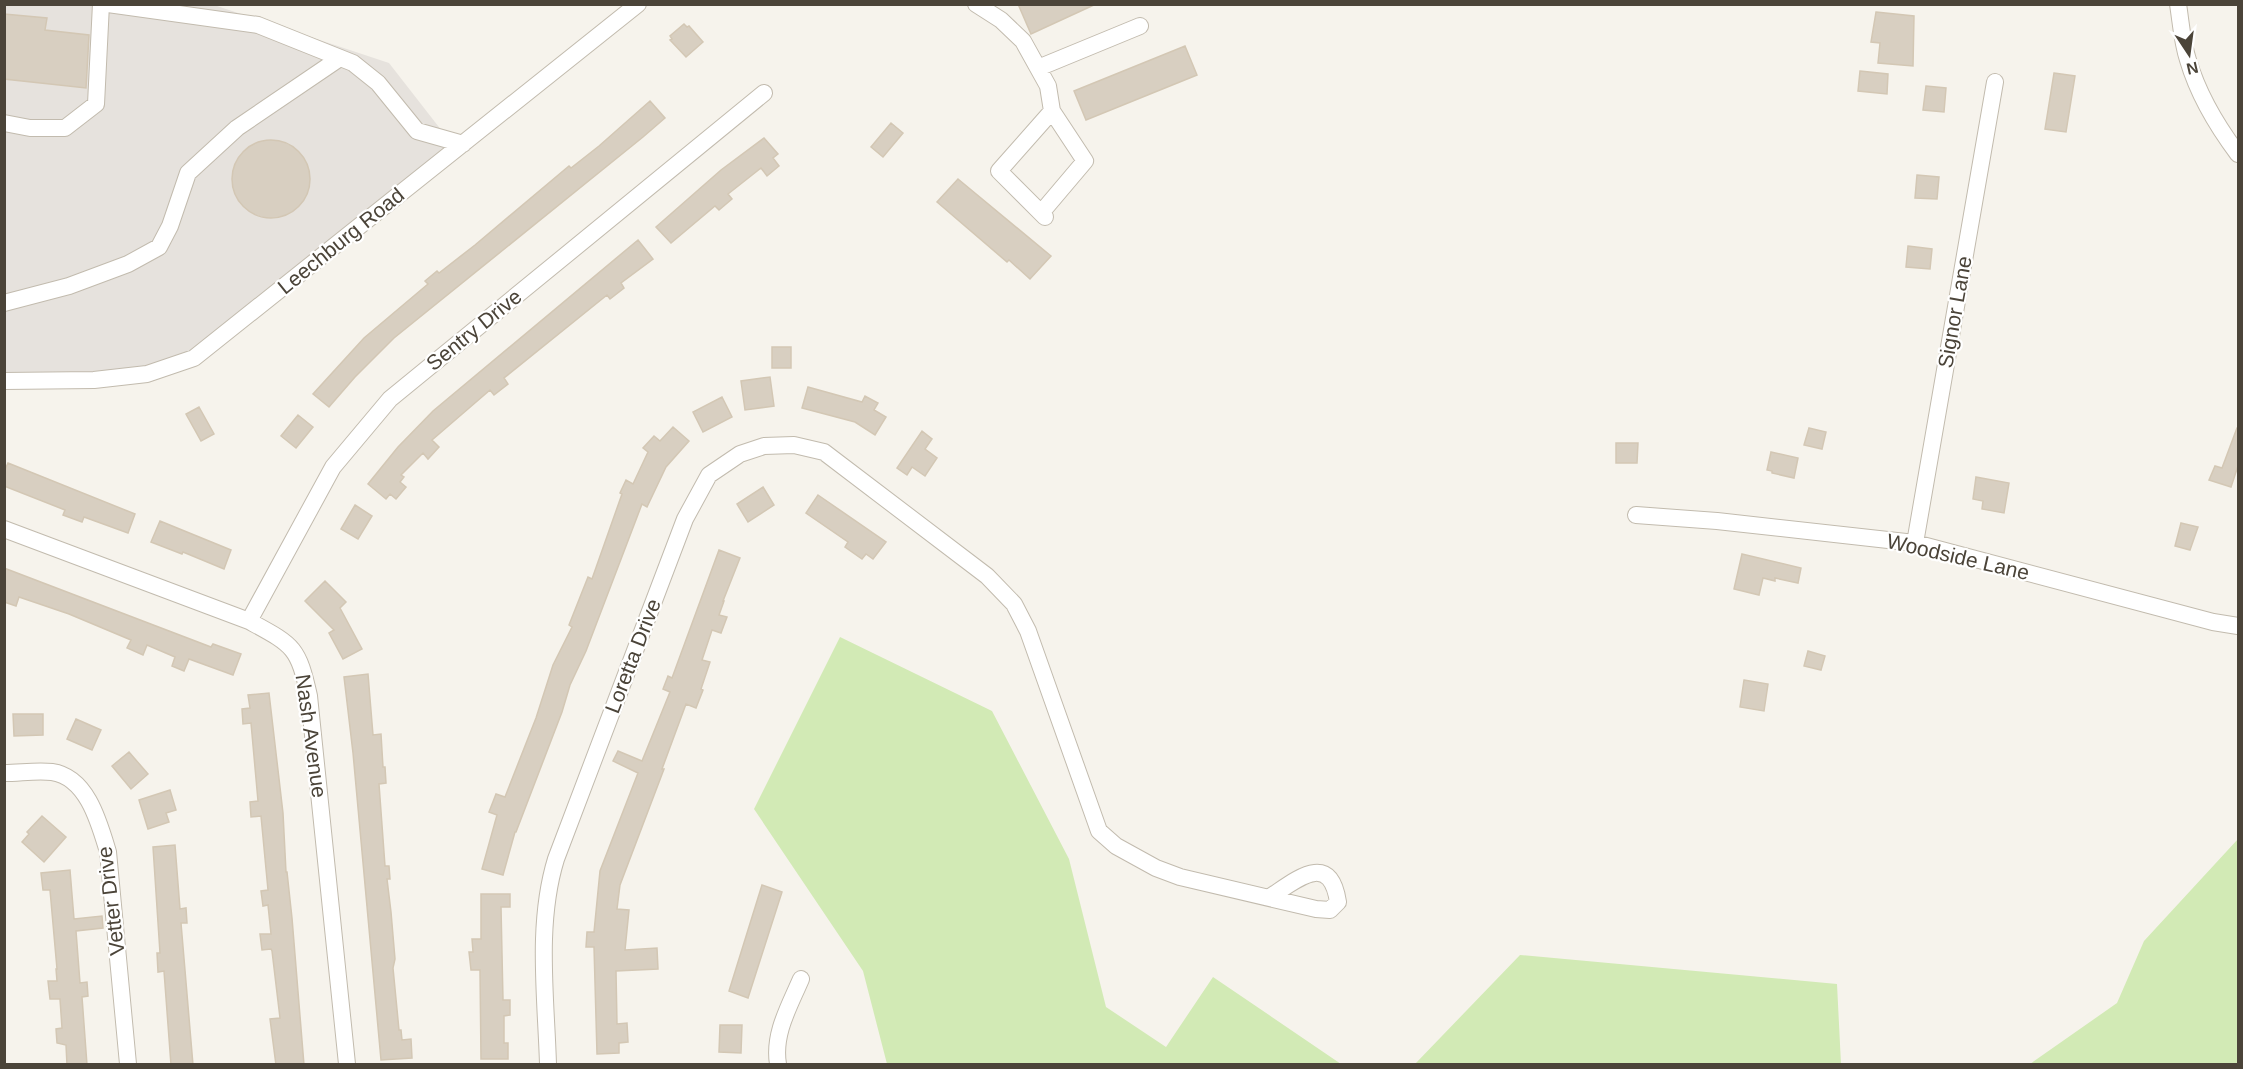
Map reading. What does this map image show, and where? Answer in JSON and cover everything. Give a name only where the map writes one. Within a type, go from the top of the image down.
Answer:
[{"type":"street","points":[[4,123],[30,128],[65,128],[96,104],[101,4]]},
{"type":"street","points":[[108,4],[258,24],[353,63],[378,83],[417,131],[463,144]]},
{"type":"street","name":"Leechburg Road","points":[[4,381],[94,380],[147,374],[194,358],[638,4]]},
{"type":"street","points":[[976,4],[1001,20],[1023,41],[1048,86],[1052,111],[1085,161],[1043,215],[999,171],[1052,111]]},
{"type":"street","points":[[2178,4],[2187,57],[2196,86],[2222,133],[2238,154]]},
{"type":"street","points":[[1038,68],[1140,26]]},
{"type":"street","points":[[4,303],[69,286],[128,264],[159,247],[170,226],[188,173],[237,128],[340,58]]},
{"type":"street","name":"Signor Lane","points":[[1915,543],[1995,82]]},
{"type":"street","name":"Sentry Drive","points":[[249,621],[333,467],[390,399],[764,93]]},
{"type":"street","name":"Loretta Drive","points":[[548,1065],[544,921],[550,880],[685,519],[709,475],[740,454],[764,446],[794,445],[824,452],[987,576],[1014,604],[1023,618],[1099,831],[1105,838],[1156,868],[1180,877],[1238,892],[1270,897]]},
{"type":"street","name":"Woodside Lane","points":[[1636,515],[1717,520],[1915,543],[2213,622],[2238,626]]},
{"type":"street","name":"Nash Avenue","points":[[4,529],[249,621],[286,641],[298,657],[309,696],[347,1065]]},
{"type":"street","name":"Vetter Drive","points":[[4,773],[52,772],[72,779],[99,820],[108,852],[128,1065]]},
{"type":"street","points":[[778,1065],[776,1051],[781,1026],[801,979]]},
{"type":"shaded area","points":[[4,5],[214,5],[389,63],[456,149],[171,366],[5,381]]},
{"type":"green space","points":[[840,637],[992,711],[1069,859],[1106,1007],[1166,1047],[1213,977],[1341,1064],[887,1064],[863,971],[754,809]]},
{"type":"green space","points":[[2238,839],[2238,1064],[2030,1064],[2117,1003],[2144,941]]},
{"type":"green space","points":[[1520,955],[1837,984],[1841,1064],[1415,1064]]},
{"type":"building","points":[[1018,4],[1096,4],[1031,34]]},
{"type":"building","points":[[1876,12],[1914,16],[1913,66],[1878,63],[1880,43],[1871,42]]},
{"type":"building","points":[[4,14],[47,18],[45,30],[89,35],[86,88],[4,79]]},
{"type":"building","points":[[684,24],[689,26],[703,42],[686,57],[670,40],[672,39],[670,36]]},
{"type":"building","points":[[1185,46],[1197,75],[1086,120],[1074,91]]},
{"type":"building","points":[[1860,71],[1888,74],[1887,94],[1858,91]]},
{"type":"building","points":[[2054,73],[2075,76],[2066,132],[2045,129]]},
{"type":"building","points":[[1926,86],[1946,88],[1944,112],[1923,110]]},
{"type":"building","points":[[650,101],[665,118],[394,338],[329,407],[313,394],[364,338],[428,284],[425,281],[475,245],[569,166],[571,168],[599,146]]},
{"type":"building","points":[[891,123],[903,133],[883,157],[871,147]]},
{"type":"building","points":[[764,138],[778,154],[773,158],[779,166],[767,176],[761,168],[728,194],[732,199],[719,210],[715,206],[671,243],[656,227],[721,170]]},
{"type":"building","points":[[271,140],[286,143],[299,151],[307,164],[310,179],[307,194],[299,207],[286,215],[271,218],[256,215],[243,207],[235,194],[232,179],[235,164],[243,151],[256,143]]},
{"type":"building","points":[[1917,175],[1939,177],[1937,199],[1915,198]]},
{"type":"building","points":[[958,179],[1051,256],[1030,279],[937,202]]},
{"type":"building","points":[[638,240],[653,259],[621,283],[624,288],[610,299],[607,295],[504,378],[508,384],[494,395],[490,390],[432,440],[439,447],[428,459],[423,453],[401,475],[404,477],[400,482],[406,487],[396,499],[390,494],[386,499],[368,484],[398,447],[433,411]]},
{"type":"building","points":[[1908,246],[1932,249],[1930,269],[1906,267]]},
{"type":"building","points":[[772,347],[791,347],[791,368],[772,368]]},
{"type":"building","points":[[770,377],[774,406],[745,410],[741,381]]},
{"type":"building","points":[[808,387],[862,402],[865,396],[878,403],[874,410],[886,417],[875,435],[855,422],[802,408]]},
{"type":"building","points":[[722,397],[732,417],[703,432],[693,412]]},
{"type":"building","points":[[199,407],[214,434],[201,441],[186,414]]},
{"type":"building","points":[[298,415],[313,427],[296,448],[281,436]]},
{"type":"building","points":[[673,427],[689,441],[666,467],[647,507],[642,504],[586,651],[570,685],[562,712],[515,832],[503,875],[482,869],[497,815],[489,812],[496,794],[505,797],[536,718],[553,665],[572,627],[569,625],[588,577],[592,579],[622,494],[620,493],[626,480],[633,484],[648,452],[643,448],[654,436],[660,441]]},
{"type":"building","points":[[1809,428],[1826,432],[1822,449],[1804,445]]},
{"type":"building","points":[[2237,428],[2238,466],[2231,487],[2209,480],[2215,466],[2222,468]]},
{"type":"building","points":[[922,431],[932,439],[925,449],[937,458],[925,476],[912,467],[907,475],[897,468]]},
{"type":"building","points":[[1616,443],[1638,443],[1637,463],[1616,463]]},
{"type":"building","points":[[1771,452],[1798,458],[1794,478],[1767,470]]},
{"type":"building","points":[[8,463],[135,514],[128,533],[84,517],[82,522],[63,515],[65,510],[4,486],[4,472]]},
{"type":"building","points":[[1976,477],[2009,483],[2004,513],[1982,509],[1983,501],[1973,499]]},
{"type":"building","points":[[763,487],[774,505],[748,522],[737,504]]},
{"type":"building","points":[[818,495],[886,542],[873,559],[866,554],[862,559],[845,547],[848,542],[806,513]]},
{"type":"building","points":[[355,505],[372,516],[358,539],[341,529]]},
{"type":"building","points":[[160,521],[231,550],[224,569],[151,542]]},
{"type":"building","points":[[2181,523],[2198,527],[2190,550],[2175,546]]},
{"type":"building","points":[[719,550],[740,558],[719,615],[727,617],[721,633],[712,630],[702,660],[710,662],[701,689],[703,690],[696,708],[686,704],[620,885],[617,909],[629,910],[625,950],[657,948],[658,969],[616,971],[617,1024],[627,1023],[628,1042],[619,1043],[619,1053],[597,1054],[594,947],[586,947],[587,932],[594,932],[600,871],[638,773],[613,761],[618,751],[642,761],[670,692],[663,689],[668,676],[672,678]]},
{"type":"building","points":[[1742,554],[1801,568],[1798,583],[1763,578],[1759,595],[1734,589]]},
{"type":"building","points":[[4,568],[211,647],[213,644],[241,654],[233,675],[189,659],[184,671],[172,666],[175,657],[147,645],[143,655],[127,648],[131,640],[69,614],[19,597],[16,606],[4,602]]},
{"type":"building","points":[[325,581],[346,602],[340,608],[362,649],[343,659],[329,633],[334,630],[305,601]]},
{"type":"building","points":[[1808,651],[1825,656],[1821,670],[1804,666]]},
{"type":"building","points":[[368,674],[373,735],[381,734],[383,767],[385,767],[386,783],[379,784],[385,866],[389,866],[390,879],[387,879],[399,1030],[401,1030],[402,1040],[411,1039],[412,1058],[381,1060],[344,677]]},
{"type":"building","points":[[1744,680],[1768,684],[1764,711],[1740,707]]},
{"type":"building","points":[[269,693],[283,813],[286,872],[304,1065],[276,1065],[270,1019],[280,1018],[272,951],[271,949],[262,950],[260,934],[271,934],[268,905],[263,906],[261,891],[268,890],[261,816],[251,817],[250,802],[258,801],[251,723],[243,724],[242,709],[250,708],[248,695]]},
{"type":"building","points":[[13,714],[43,714],[43,735],[14,736]]},
{"type":"building","points":[[76,719],[101,730],[92,750],[67,739]]},
{"type":"building","points":[[129,752],[148,774],[131,789],[112,766]]},
{"type":"building","points":[[170,790],[176,810],[166,813],[169,822],[148,829],[139,800]]},
{"type":"building","points":[[42,816],[66,837],[44,862],[22,842],[29,834],[27,832]]},
{"type":"building","points":[[175,845],[180,909],[186,908],[187,923],[181,923],[193,1065],[171,1065],[164,971],[158,972],[157,953],[160,953],[153,847]]},
{"type":"building","points":[[70,870],[74,919],[102,916],[103,928],[76,931],[80,983],[87,982],[88,996],[82,997],[87,1065],[67,1065],[66,1045],[57,1043],[56,1029],[62,1028],[60,999],[50,999],[48,981],[57,981],[57,969],[50,890],[43,890],[41,873]]},
{"type":"building","points":[[762,885],[782,892],[748,998],[729,991]]},
{"type":"building","points":[[481,894],[510,894],[510,907],[501,907],[503,1000],[510,1000],[510,1015],[504,1016],[504,1043],[508,1043],[508,1059],[481,1059],[480,970],[471,970],[469,952],[473,952],[472,939],[481,939]]},
{"type":"building","points":[[720,1025],[742,1025],[741,1053],[719,1052]]}]
